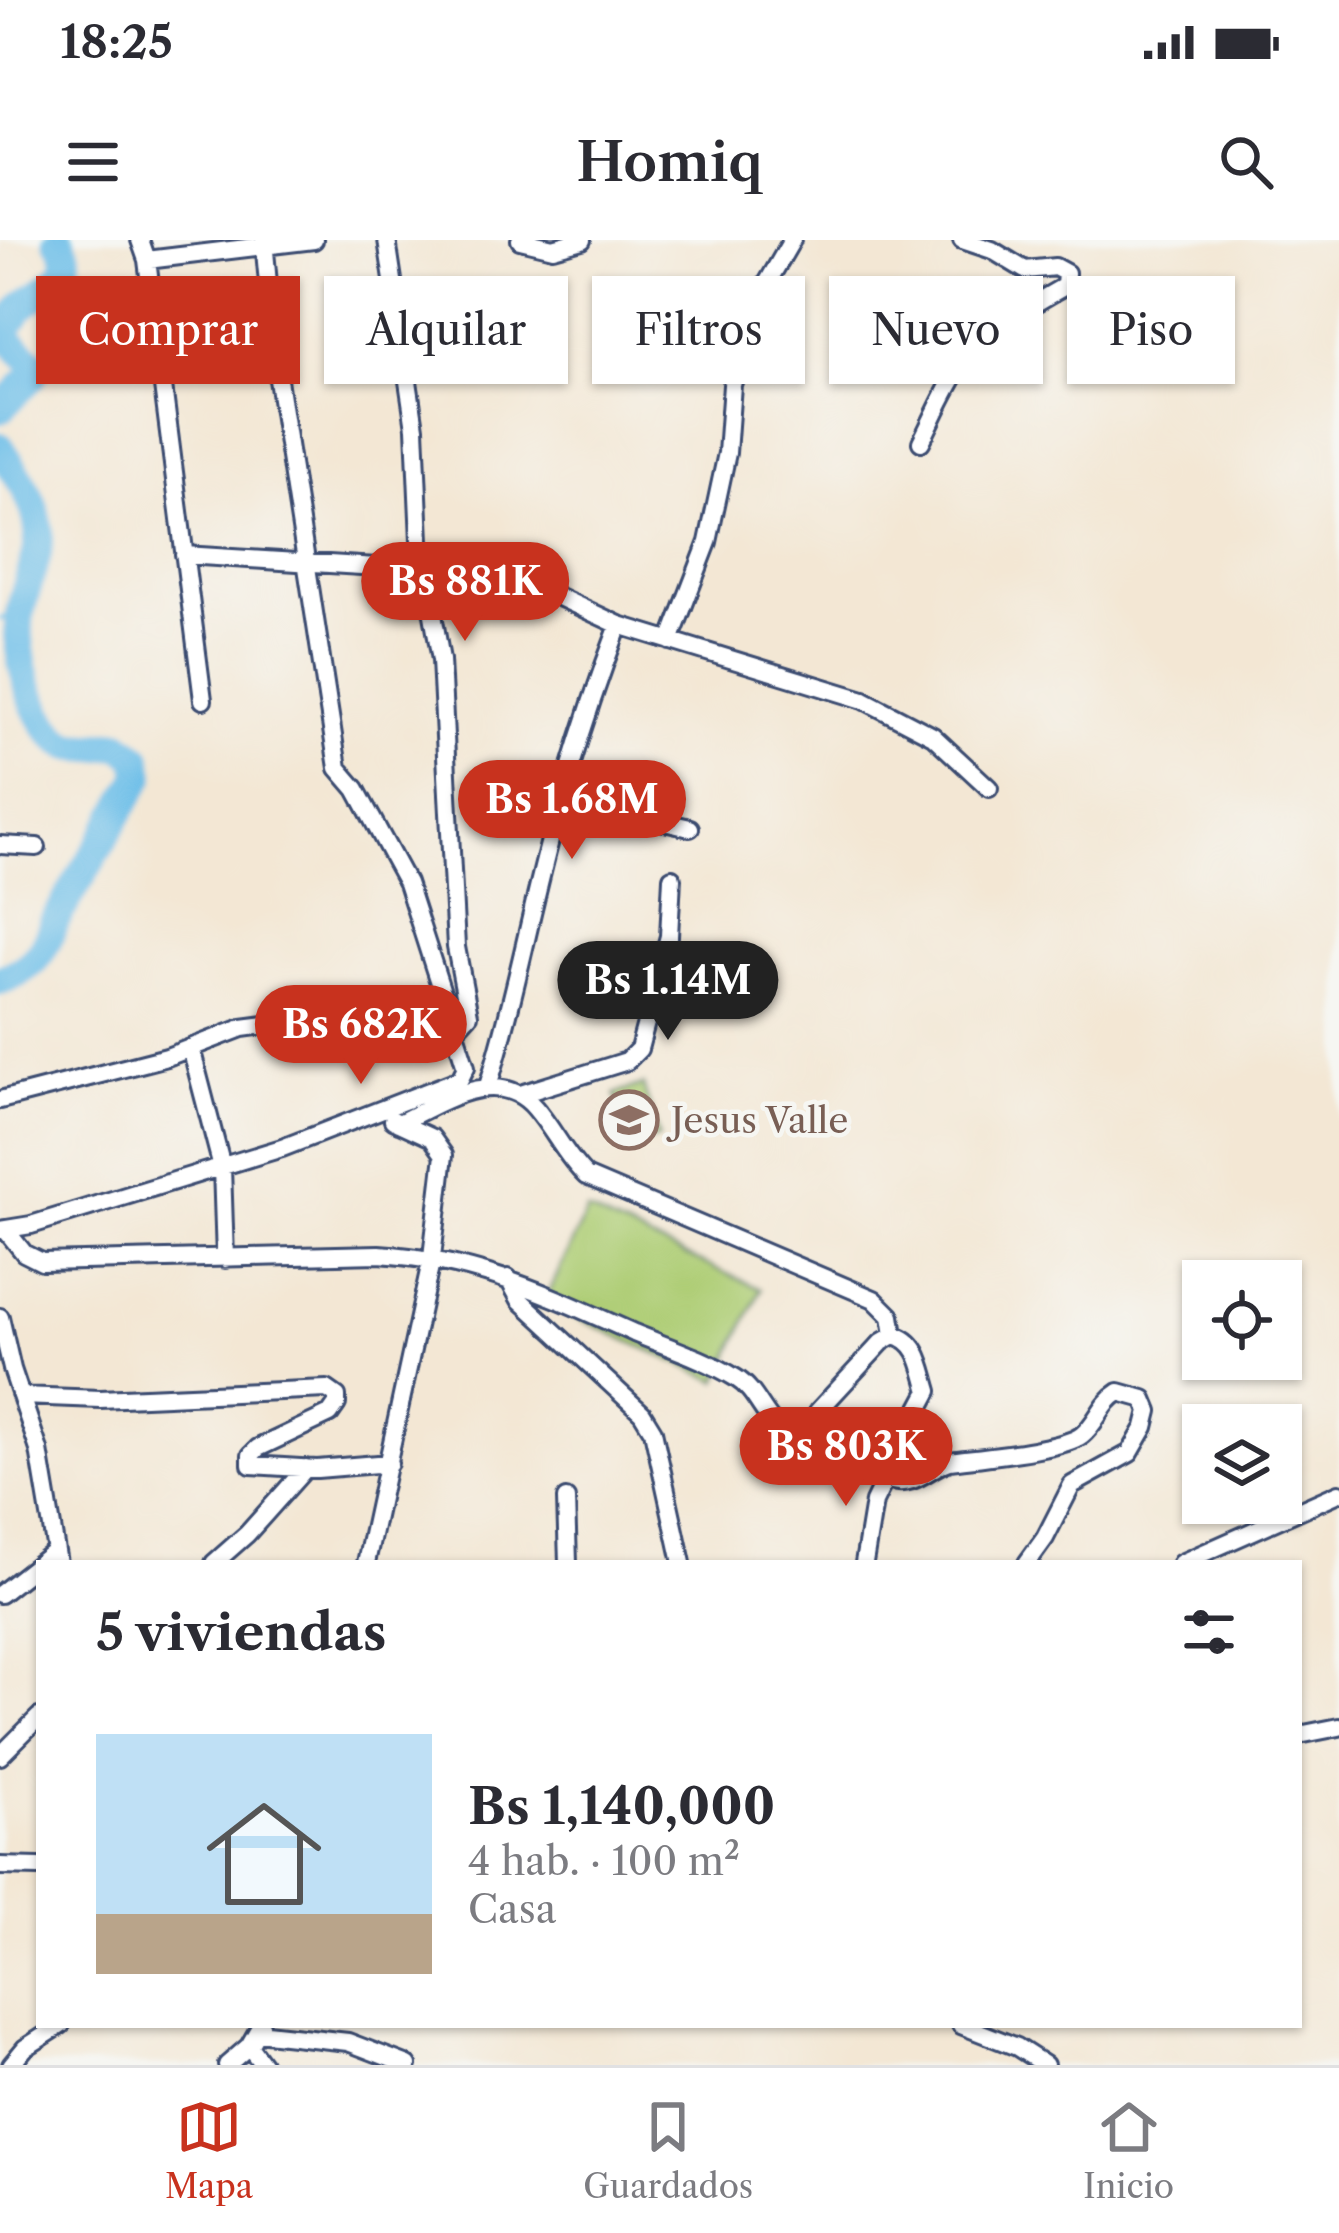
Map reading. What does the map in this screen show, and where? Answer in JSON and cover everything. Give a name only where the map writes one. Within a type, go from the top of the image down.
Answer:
[{"type":"street","points":[[140,240],[147,260],[203,700]]},
{"type":"street","points":[[147,260],[314,240]]},
{"type":"street","points":[[387,240],[415,428],[420,542],[441,660],[456,947],[470,1015],[457,1029]]},
{"type":"street","points":[[520,240],[553,248],[582,240]]},
{"type":"street","points":[[670,641],[708,542],[727,453],[732,385],[759,297],[792,240]]},
{"type":"street","points":[[920,442],[973,352],[1027,305],[1065,286],[1066,273],[1055,267],[1025,270],[992,250],[962,240]]},
{"type":"street","points":[[2,1229],[31,1225],[282,1148],[460,1079],[466,1067],[407,883],[356,789],[338,768],[275,360],[265,243]]},
{"type":"street","points":[[184,555],[425,570]]},
{"type":"street","points":[[514,576],[620,625],[864,700],[933,736],[988,788]]},
{"type":"street","points":[[488,1086],[513,1006],[562,798],[593,693],[620,625]]},
{"type":"street","points":[[562,798],[690,828]]},
{"type":"street","points":[[0,845],[37,847]]},
{"type":"street","points":[[521,1094],[627,1060],[639,1049],[669,936],[672,878]]},
{"type":"street","points":[[0,1100],[191,1048],[242,1028],[405,1022],[457,1029]]},
{"type":"street","points":[[191,1048],[222,1167],[225,1259]]},
{"type":"street","points":[[399,1123],[488,1086],[521,1094],[586,1176],[874,1298],[891,1316],[894,1335]]},
{"type":"street","points":[[366,1560],[432,1258],[444,1155],[432,1138],[373,1111]]},
{"type":"street","points":[[2,1229],[24,1253],[42,1262],[380,1254],[432,1258],[507,1277],[739,1379],[781,1432],[792,1436],[802,1437],[818,1411],[894,1335]]},
{"type":"street","points":[[507,1277],[520,1300],[642,1413],[652,1431],[681,1560]]},
{"type":"street","points":[[0,1317],[39,1450],[57,1557]]},
{"type":"street","points":[[864,1560],[874,1502],[898,1444],[929,1391],[914,1346],[894,1335]]},
{"type":"street","points":[[21,1396],[100,1399],[327,1388],[337,1396],[330,1414],[258,1448],[251,1455],[251,1465],[306,1468],[389,1463]]},
{"type":"street","points":[[888,1473],[892,1481],[913,1483],[934,1466],[950,1461],[1064,1444],[1087,1431],[1106,1400],[1119,1392],[1144,1399],[1149,1411],[1139,1442],[1117,1462],[1072,1485],[1029,1560]]},
{"type":"street","points":[[218,1560],[248,1534],[306,1468]]},
{"type":"street","points":[[1188,1560],[1339,1493]]},
{"type":"street","points":[[566,1499],[568,1560]]},
{"type":"street","points":[[0,1594],[36,1571]]},
{"type":"street","points":[[0,1756],[36,1720]]},
{"type":"street","points":[[1302,1734],[1339,1727]]},
{"type":"street","points":[[0,1866],[36,1867]]},
{"type":"street","points":[[11,2065],[55,2028]]},
{"type":"street","points":[[970,2028],[1017,2047],[1045,2065]]},
{"type":"street","points":[[227,2065],[256,2034]]},
{"type":"street","points":[[256,2034],[263,2065]]},
{"type":"street","points":[[256,2034],[348,2042],[408,2065]]},
{"type":"green space","points":[[643,1085],[659,1137],[632,1146],[615,1094]]},
{"type":"green space","points":[[587,1211],[761,1289],[718,1381],[544,1303]]},
{"type":"waterway","points":[[0,409],[32,376],[33,363],[9,340],[7,328],[21,307],[64,270],[65,251],[58,240]]},
{"type":"waterway","points":[[0,447],[30,498],[39,532],[19,629],[34,702],[64,743],[84,748],[120,744],[138,758],[141,776],[40,953],[28,966],[0,980]]},
{"type":"waterway","points":[[0,619],[20,612]]},
{"type":"place","name":"Jesus Valle","points":[[629,1120]]}]
